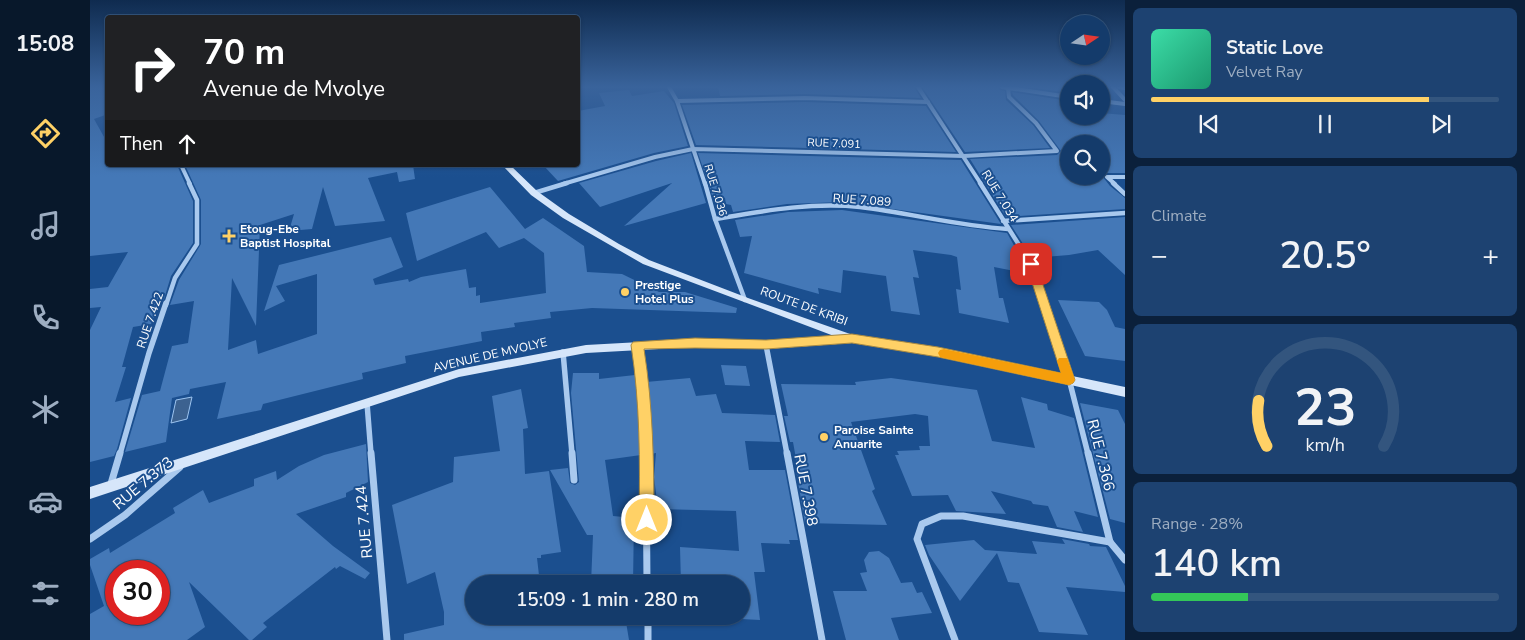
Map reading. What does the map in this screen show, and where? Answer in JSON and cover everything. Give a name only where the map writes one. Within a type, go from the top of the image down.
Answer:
[{"type":"main road","name":"ROUTE DE KRIBI","points":[[508,167],[534,193],[566,216],[646,262],[745,300],[852,339],[938,352],[1125,392]]},
{"type":"main road","name":"AVENUE DE MVOLYE","points":[[90,493],[459,374],[563,352],[637,345],[695,343],[766,344],[852,339]]},
{"type":"street","name":"RUE 7.036","points":[[682,117],[715,219],[745,300]]},
{"type":"street","name":"RUE 7.034","points":[[938,117],[1008,229],[1026,252],[1069,380]]},
{"type":"street","name":"RUE 7.091","points":[[534,193],[655,157],[693,149],[964,156],[1057,151],[1030,117]]},
{"type":"street","name":"RUE 7.422","points":[[110,487],[149,353],[175,278],[197,244],[197,200],[182,167]]},
{"type":"street","points":[[1125,177],[1107,177],[1125,194]]},
{"type":"street","name":"RUE 7.089","points":[[715,219],[787,207],[858,207],[985,228],[1008,229]]},
{"type":"street","points":[[1004,221],[1125,213]]},
{"type":"street","name":"RUE 7.398","points":[[766,344],[822,640]]},
{"type":"street","points":[[637,345],[641,372],[647,466],[647,575]]},
{"type":"street","points":[[563,352],[574,480]]},
{"type":"street","name":"RUE 7.366","points":[[1069,380],[1110,542],[1125,560]]},
{"type":"street","name":"RUE 7.424","points":[[367,403],[387,640]]},
{"type":"street","name":"RUE 7.373","points":[[90,540],[126,514],[186,462]]},
{"type":"street","points":[[955,640],[917,539],[922,524],[941,516],[963,516],[1110,542]]},
{"type":"street","points":[[648,625],[648,640]]},
{"type":"water","points":[[192,397],[187,419],[171,423],[176,400]]},
{"type":"building","points":[[90,117],[100,117],[94,119],[105,139],[105,167],[178,167],[193,201],[193,243],[171,276],[164,299],[151,324],[133,327],[122,367],[126,367],[115,402],[131,398],[114,456],[90,462],[90,330],[101,307],[90,308],[90,289],[108,287],[128,252],[90,256]]},
{"type":"building","points":[[580,117],[679,117],[688,146],[654,153],[558,181],[545,167],[580,167]]},
{"type":"building","points":[[686,117],[933,117],[956,152],[696,145]]},
{"type":"building","points":[[942,117],[1024,117],[1033,125],[1050,148],[965,152]]},
{"type":"building","points":[[1035,117],[1060,117],[1060,125],[1110,125],[1110,117],[1125,117],[1125,173],[1110,173],[1110,135],[1060,135],[1060,150]]},
{"type":"building","points":[[1060,152],[1060,185],[1109,185],[1125,198],[1125,209],[1006,217],[970,159],[1057,155]]},
{"type":"building","points":[[691,153],[706,203],[624,226],[672,183],[600,207],[579,183],[656,161]]},
{"type":"building","points":[[698,153],[961,160],[1001,224],[842,202],[787,204],[733,212],[731,205],[726,204],[725,198],[714,201]]},
{"type":"building","points":[[186,167],[413,167],[415,179],[399,182],[397,172],[368,178],[385,221],[335,226],[323,187],[312,229],[289,231],[294,214],[260,225],[256,326],[232,278],[228,350],[256,340],[258,354],[317,334],[317,274],[276,286],[285,301],[264,311],[279,265],[391,237],[403,267],[373,279],[375,285],[408,279],[409,282],[421,277],[466,269],[469,288],[476,287],[476,296],[480,295],[480,303],[546,293],[544,253],[524,238],[499,248],[486,232],[417,261],[406,213],[490,187],[525,229],[543,218],[584,246],[587,272],[622,274],[659,292],[685,292],[737,308],[736,313],[592,308],[550,312],[551,318],[514,323],[515,327],[481,332],[482,341],[405,356],[406,363],[362,373],[363,379],[263,404],[261,410],[217,419],[226,382],[190,389],[189,394],[172,398],[166,442],[125,452],[142,395],[160,391],[172,346],[188,343],[194,301],[170,305],[179,280],[201,244],[201,200]]},
{"type":"building","points":[[842,210],[1007,233],[1030,274],[994,267],[999,298],[1003,298],[1009,323],[959,313],[956,289],[961,290],[957,257],[951,255],[913,250],[919,278],[913,277],[920,315],[891,311],[886,276],[843,270],[841,293],[818,288],[819,294],[744,273],[752,236],[740,237],[735,220],[788,212]]},
{"type":"building","points":[[1125,217],[1125,275],[1098,250],[1032,258],[1011,225]]},
{"type":"building","points":[[1058,300],[1099,302],[1107,310],[1115,327],[1125,329],[1125,361],[1085,356]]},
{"type":"building","points":[[721,365],[746,366],[750,386],[725,385]]},
{"type":"building","points":[[573,373],[599,373],[599,379],[635,375],[641,455],[605,460],[613,516],[634,518],[633,575],[591,575],[593,535],[587,535],[550,470],[568,468],[570,483],[575,485],[579,482],[571,393]]},
{"type":"building","points":[[690,378],[696,396],[716,394],[722,413],[775,415],[780,442],[745,441],[749,470],[785,470],[798,540],[789,540],[790,544],[761,543],[765,572],[754,572],[760,620],[750,619],[750,575],[681,575],[680,547],[739,551],[736,511],[658,509],[654,477],[656,453],[651,454],[650,450],[646,382]]},
{"type":"building","points":[[891,378],[977,390],[992,441],[1035,448],[1021,397],[1047,404],[1048,410],[1074,418],[1098,517],[1074,511],[1083,532],[1057,527],[1048,506],[1033,504],[1031,501],[991,491],[1006,514],[956,511],[948,495],[912,496],[895,455],[899,455],[897,451],[920,450],[919,446],[930,446],[928,416],[915,414],[851,422],[875,489],[872,491],[887,525],[805,523],[793,442],[790,442],[784,416],[788,416],[781,384],[856,385],[855,382]]},
{"type":"building","points":[[521,389],[528,428],[523,429],[525,474],[549,471],[561,552],[541,555],[541,558],[537,558],[539,575],[465,575],[465,625],[626,625],[629,640],[404,640],[404,634],[444,625],[444,612],[435,572],[407,584],[392,505],[453,482],[454,457],[500,451],[492,396]]},
{"type":"building","points":[[1080,403],[1118,410],[1125,424],[1125,523],[1110,519]]},
{"type":"building","points":[[366,444],[368,482],[346,493],[346,497],[296,514],[333,546],[370,573],[365,579],[340,566],[336,569],[335,567],[263,623],[267,627],[252,640],[249,640],[189,582],[205,627],[187,640],[90,640],[90,614],[104,606],[90,565],[90,559],[109,548],[110,553],[175,513],[173,508],[203,490],[209,503],[254,486],[254,479],[276,471],[277,480],[299,466],[324,455]]},
{"type":"building","points":[[1062,539],[1089,544],[1090,546],[1106,547],[1125,586],[1125,592],[1066,587],[1088,635],[1039,632],[1019,583],[1008,582],[997,553],[960,601],[929,555],[925,545],[974,540],[985,550],[1037,554],[1032,541],[1065,544]]},
{"type":"building","points":[[879,551],[889,558],[901,583],[912,582],[917,593],[922,592],[932,613],[891,618],[899,640],[846,640],[833,591],[867,591],[860,573],[867,572],[864,560],[869,552]]},
{"type":"slow traffic","points":[[944,353],[1069,380],[1063,361]]},
{"type":"place","name":"Etoug-Ebe Baptist Hospital","points":[[229,236]]},
{"type":"place","name":"Prestige Hotel Plus","points":[[625,292]]},
{"type":"place","name":"Paroise Sainte Anuarite","points":[[824,437]]},
{"type":"route","points":[[647,520],[647,466],[641,372],[637,345],[695,343],[766,344],[852,339],[938,352],[1069,380],[1031,264]]}]
